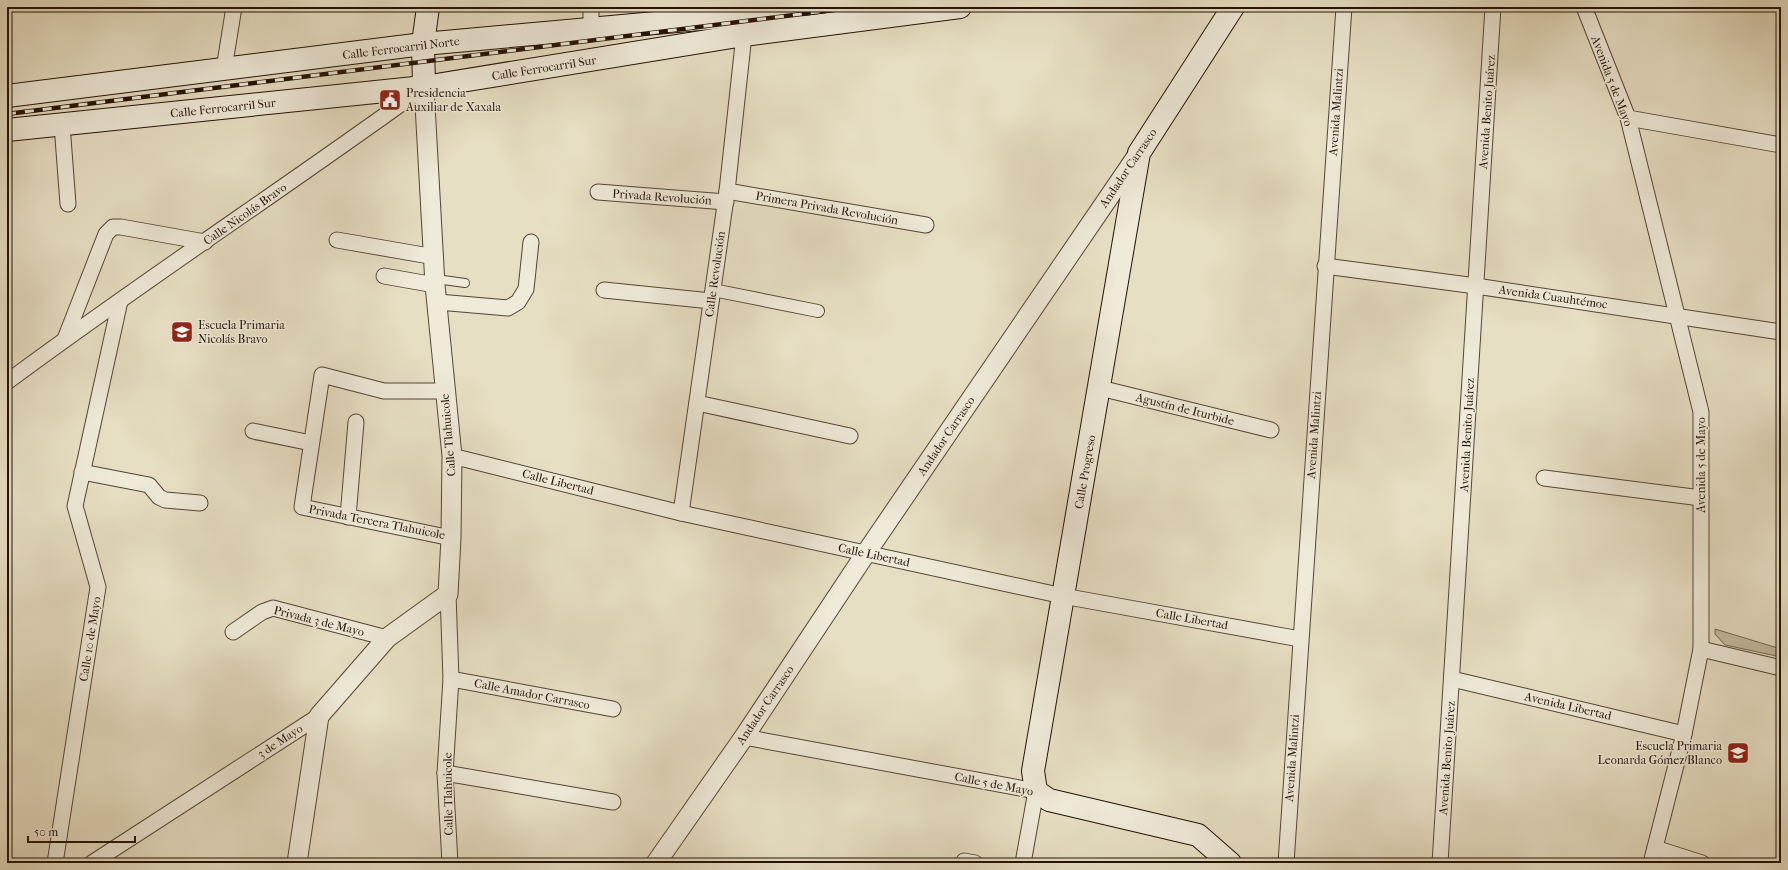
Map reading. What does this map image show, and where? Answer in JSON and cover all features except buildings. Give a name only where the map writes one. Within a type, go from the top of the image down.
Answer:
[{"type":"main road","name":"Calle Tlahuicole","points":[[424,87],[423,44],[428,7]]},
{"type":"main road","name":"Calle Ferrocarril Norte","points":[[7,96],[423,44],[733,16],[797,7]]},
{"type":"main road","name":"Calle Ferrocarril Sur","points":[[7,130],[424,87],[744,35],[960,7]]},
{"type":"main road","name":"Andador Carrasco","points":[[1139,153],[1233,7]]},
{"type":"main road","name":"Calle Progreso","points":[[1036,791],[1033,771],[1100,388],[1139,153]]},
{"type":"main road","name":"Calle 5 de Mayo","points":[[1036,791],[1049,800],[1198,836],[1230,863]]},
{"type":"street","points":[[224,70],[234,7]]},
{"type":"street","points":[[591,7],[591,29]]},
{"type":"street","name":"Avenida Malintzi","points":[[1286,863],[1325,266],[1344,7]]},
{"type":"street","name":"Avenida Benito Juárez","points":[[1440,863],[1493,7]]},
{"type":"street","name":"Avenida 5 de Mayo","points":[[1584,7],[1628,118],[1701,412],[1701,649],[1684,734],[1651,863]]},
{"type":"street","name":"Calle Revolución","points":[[681,513],[727,196],[744,35]]},
{"type":"street","name":"Calle Nicolás Bravo","points":[[7,382],[65,339],[424,87]]},
{"type":"street","name":"Calle Tlahuicole","points":[[424,87],[436,289],[444,391],[452,456],[452,538],[448,594],[451,679],[445,773],[450,863]]},
{"type":"street","points":[[1628,118],[1781,145]]},
{"type":"street","points":[[62,125],[68,204]]},
{"type":"street","name":"Andador Carrasco","points":[[656,863],[744,737],[866,553],[1139,153]]},
{"type":"street","name":"Privada Revolución","points":[[598,192],[727,196]]},
{"type":"street","name":"Primera Privada Revolución","points":[[727,196],[926,225]]},
{"type":"street","points":[[65,339],[106,234],[113,227],[121,227],[205,242]]},
{"type":"street","points":[[337,240],[434,257]]},
{"type":"street","points":[[384,276],[508,308],[518,302],[526,289],[531,242]]},
{"type":"street","name":"Avenida Cuauhtémoc","points":[[1325,266],[1476,286],[1781,332]]},
{"type":"street","points":[[604,290],[712,296],[818,310]]},
{"type":"street","name":"Calle 10 de Mayo","points":[[55,863],[98,587],[75,506],[120,301]]},
{"type":"street","points":[[253,431],[311,443],[322,375],[384,391],[444,391]]},
{"type":"street","name":"Agustín de Iturbide","points":[[1100,388],[1271,430]]},
{"type":"street","points":[[697,403],[850,436]]},
{"type":"street","points":[[348,517],[356,422]]},
{"type":"street","name":"Privada Tercera Tlahuicole","points":[[311,443],[302,507],[452,538]]},
{"type":"street","name":"Calle Libertad","points":[[452,456],[681,513],[1063,596],[1300,639]]},
{"type":"street","points":[[82,472],[148,485],[159,497],[165,500],[200,503]]},
{"type":"street","points":[[1544,478],[1701,498]]},
{"type":"street","name":"3 de Mayo","points":[[92,863],[319,716],[387,638],[448,594]]},
{"type":"street","name":"Privada 3 de Mayo","points":[[233,632],[262,612],[274,608],[387,638]]},
{"type":"street","points":[[1701,649],[1781,668]]},
{"type":"street","name":"Calle Amador Carrasco","points":[[451,679],[613,709]]},
{"type":"street","name":"Avenida Libertad","points":[[1452,679],[1684,734]]},
{"type":"street","points":[[297,863],[319,716]]},
{"type":"street","name":"Calle 5 de Mayo","points":[[744,737],[1036,791]]},
{"type":"street","points":[[445,773],[613,802]]},
{"type":"street","points":[[1023,863],[1036,791]]},
{"type":"street","points":[[1655,848],[1702,863]]},
{"type":"lane","points":[[436,289],[465,283]]},
{"type":"shaded area","points":[[1715,629],[1781,649],[1781,657],[1725,645],[1715,634]]},
{"type":"railway","points":[[7,114],[857,7]]},
{"type":"place","name":"Presidencia Auxiliar de Xaxala","points":[[390,100]]},
{"type":"place","name":"Escuela Primaria Nicolás Bravo","points":[[182,332]]},
{"type":"place","name":"Escuela Primaria Leonarda Gómez Blanco","points":[[1738,753]]}]
